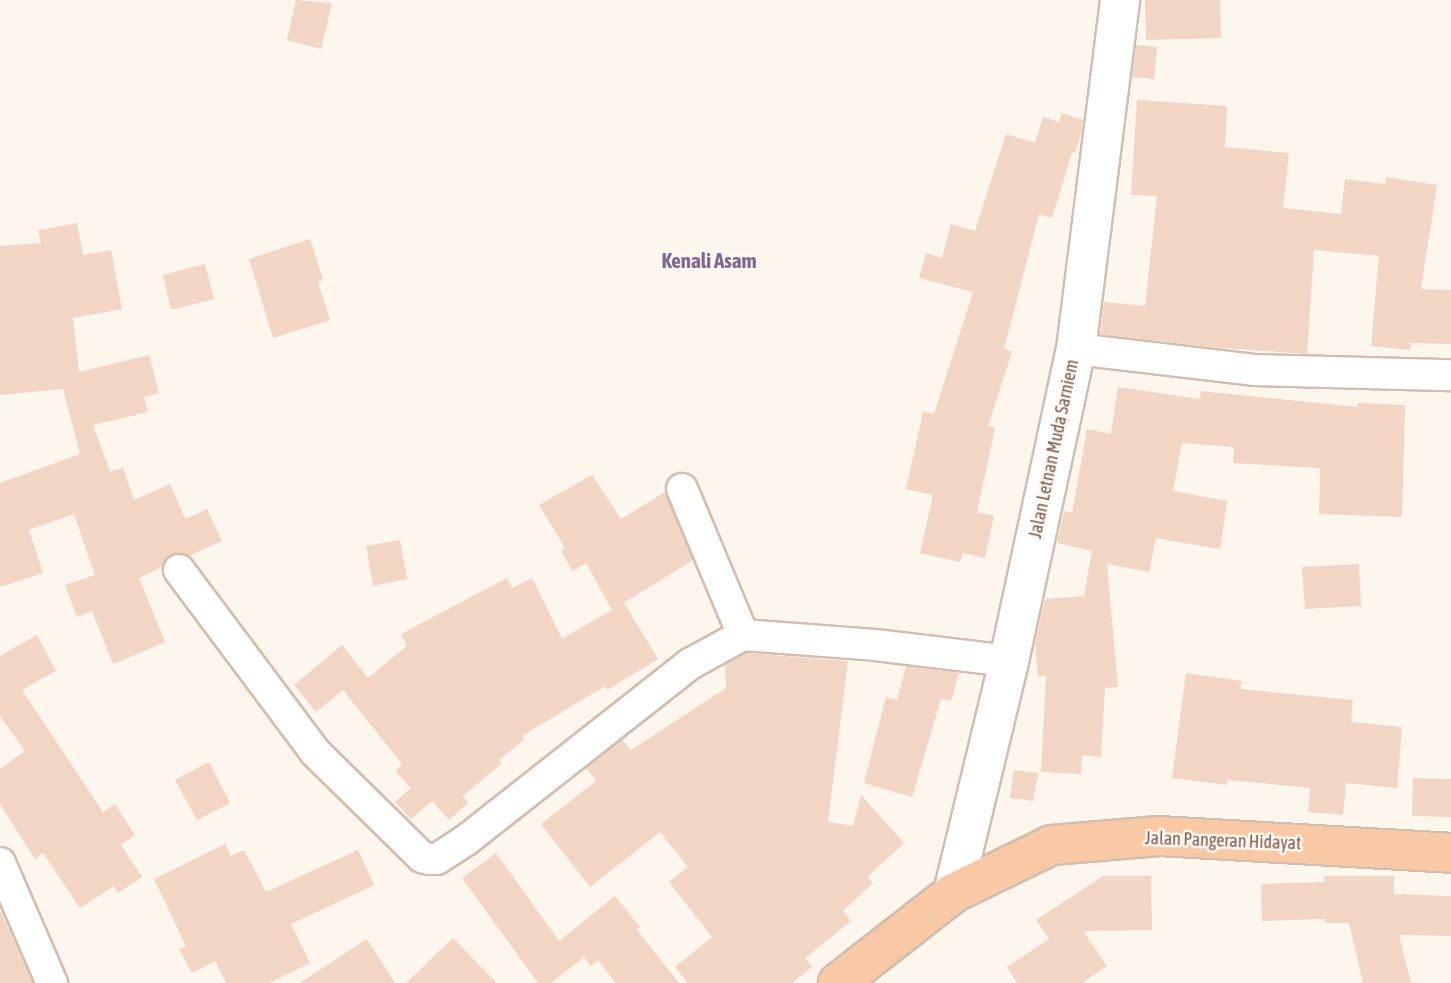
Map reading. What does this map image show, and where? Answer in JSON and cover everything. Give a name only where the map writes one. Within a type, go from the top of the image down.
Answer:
[{"type":"highway","name":"Jalan Pangeran Hidayat","points":[[855,976],[953,893],[1052,845],[1159,836],[1451,853]]},
{"type":"main road","name":"Jalan Letnan Muda Sarniem","points":[[953,893],[1009,661],[1076,349],[1120,0]]},
{"type":"street","points":[[1076,349],[1254,370],[1451,375]]},
{"type":"street","points":[[682,489],[743,635]]},
{"type":"street","points":[[180,570],[315,752],[422,857],[429,859],[437,859],[465,841],[690,664],[743,635],[874,645],[1009,661]]},
{"type":"street","points":[[0,863],[52,983]]},
{"type":"building","points":[[296,0],[332,3],[321,49],[287,40]]},
{"type":"building","points":[[1145,0],[1220,0],[1221,38],[1146,40]]},
{"type":"building","points":[[1136,45],[1157,47],[1154,79],[1132,77]]},
{"type":"building","points":[[1137,100],[1227,106],[1225,147],[1289,153],[1283,208],[1341,214],[1345,179],[1385,184],[1386,177],[1437,185],[1421,289],[1451,290],[1451,344],[1411,343],[1410,350],[1371,346],[1379,256],[1314,250],[1307,354],[1209,347],[1100,334],[1104,302],[1145,306],[1157,196],[1131,195]]},
{"type":"building","points":[[1062,113],[1083,120],[1081,134],[1075,153],[1072,152],[1052,218],[1039,214],[1004,349],[1012,352],[988,426],[995,428],[977,512],[994,516],[985,558],[963,553],[960,562],[920,553],[933,495],[906,489],[923,412],[934,414],[973,292],[919,278],[926,253],[942,258],[951,224],[975,231],[1006,134],[1035,143],[1043,117],[1059,122]]},
{"type":"building","points":[[77,223],[83,255],[111,250],[122,309],[73,318],[79,372],[149,355],[159,393],[144,397],[148,412],[93,425],[110,472],[123,468],[134,500],[170,484],[185,519],[207,509],[222,541],[189,556],[178,553],[169,556],[162,567],[139,578],[165,642],[113,664],[92,611],[77,617],[65,585],[95,575],[74,514],[29,530],[43,573],[0,587],[0,483],[80,454],[63,389],[0,395],[0,246],[41,243],[38,230]]},
{"type":"building","points":[[310,239],[323,280],[318,282],[330,320],[273,338],[249,259]]},
{"type":"building","points":[[205,264],[214,299],[171,310],[163,275]]},
{"type":"building","points":[[1118,387],[1200,399],[1201,391],[1357,407],[1358,403],[1405,405],[1402,517],[1319,514],[1320,468],[1233,463],[1234,447],[1182,443],[1173,491],[1227,501],[1220,549],[1156,538],[1149,572],[1107,564],[1118,687],[1105,688],[1101,757],[1082,755],[1081,774],[1041,772],[1046,676],[1038,676],[1035,643],[1045,599],[1084,596],[1092,551],[1057,543],[1064,511],[1072,513],[1087,429],[1111,434]]},
{"type":"building","points":[[592,475],[621,519],[665,492],[693,560],[612,610],[586,563],[572,571],[561,550],[565,548],[539,505]]},
{"type":"building","points":[[400,540],[407,579],[373,586],[366,546]]},
{"type":"building","points":[[1359,564],[1361,606],[1305,609],[1302,567]]},
{"type":"building","points":[[507,578],[512,588],[532,578],[562,639],[624,603],[658,659],[607,690],[605,686],[522,736],[525,739],[499,760],[502,763],[463,796],[468,803],[449,820],[432,801],[411,819],[395,802],[411,788],[395,771],[402,764],[343,690],[316,712],[294,685],[342,645],[368,678],[407,646],[401,634]]},
{"type":"building","points":[[37,635],[56,671],[22,690],[103,812],[115,804],[135,835],[121,845],[142,877],[118,893],[114,886],[80,908],[43,853],[35,859],[0,804],[0,769],[25,751],[0,716],[0,656]]},
{"type":"building","points":[[747,653],[848,661],[828,822],[853,826],[861,795],[904,843],[867,877],[873,883],[843,911],[851,921],[805,958],[812,967],[792,983],[688,983],[675,967],[712,937],[669,882],[688,867],[660,832],[590,887],[541,824],[596,781],[586,768],[622,740],[631,750],[726,688],[725,665]]},
{"type":"building","points":[[906,666],[959,673],[951,701],[941,699],[912,797],[864,783],[886,697],[897,700]]},
{"type":"building","points":[[1186,673],[1242,681],[1240,689],[1353,700],[1351,722],[1402,727],[1397,788],[1346,783],[1343,815],[1308,812],[1310,788],[1228,780],[1227,785],[1172,778]]},
{"type":"building","points":[[209,762],[230,803],[197,820],[175,780]]},
{"type":"building","points":[[1014,770],[1038,773],[1033,801],[1010,798]]},
{"type":"building","points":[[1413,778],[1451,779],[1451,817],[1412,816]]},
{"type":"building","points":[[225,844],[231,856],[244,850],[266,892],[358,850],[374,885],[291,924],[310,963],[269,983],[226,983],[215,961],[192,973],[179,949],[186,946],[154,879]]},
{"type":"building","points":[[496,853],[559,941],[615,896],[640,927],[637,930],[679,983],[616,983],[598,960],[591,966],[584,957],[551,983],[538,983],[462,878]]},
{"type":"building","points":[[1103,876],[1151,876],[1152,930],[1083,931],[1107,966],[1082,983],[1017,983],[1007,967],[1049,939],[1036,920]]},
{"type":"building","points":[[1324,876],[1394,876],[1394,894],[1451,896],[1451,936],[1399,935],[1411,983],[1363,983],[1349,923],[1325,923],[1325,919],[1262,921],[1261,884],[1325,882]]},
{"type":"building","points":[[0,910],[13,938],[33,983],[0,983]]},
{"type":"building","points":[[453,938],[497,983],[406,983]]},
{"type":"building","points":[[367,939],[395,983],[300,983]]},
{"type":"district","name":"Kenali Asam","points":[[709,260]]}]
